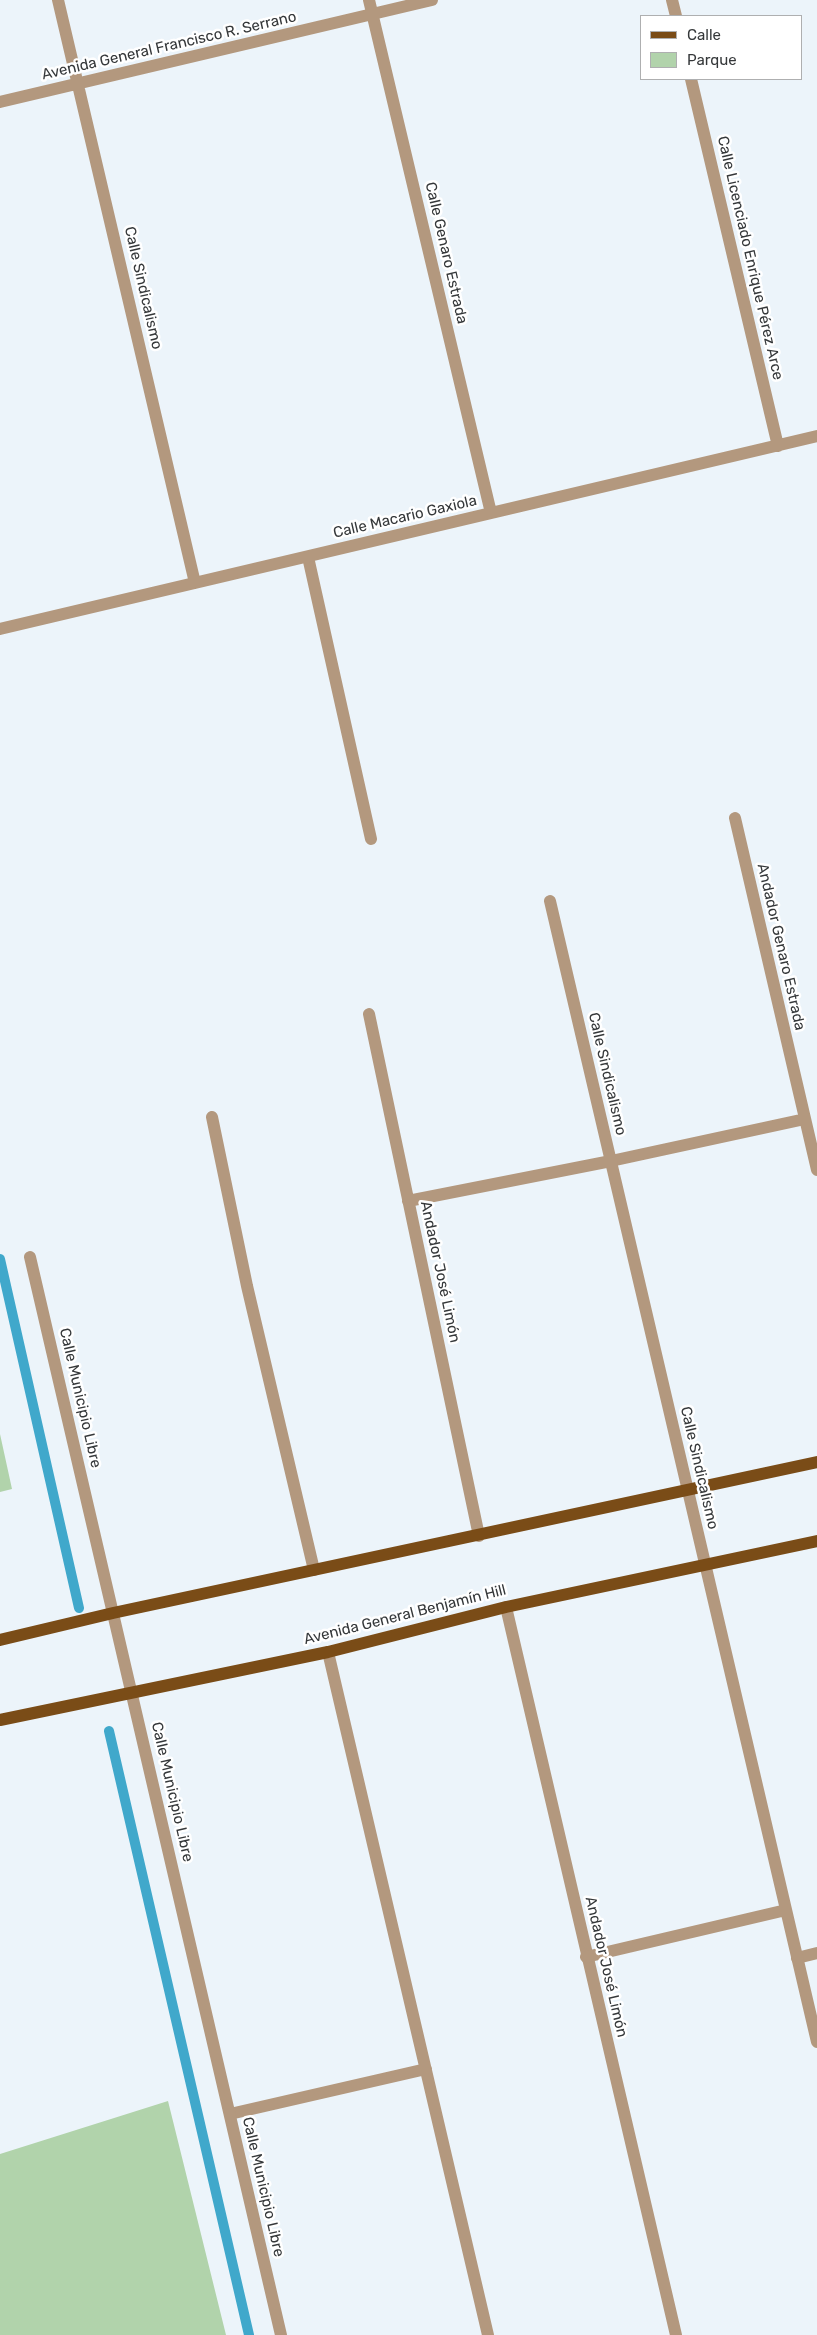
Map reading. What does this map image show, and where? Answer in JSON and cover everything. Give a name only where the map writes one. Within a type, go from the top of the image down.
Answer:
[{"type":"main road","points":[[0,1640],[114,1613],[817,1462]]},
{"type":"main road","name":"Avenida General Benjamín Hill","points":[[0,1720],[131,1691],[328,1652],[506,1607],[817,1541]]},
{"type":"street","name":"Calle Sindicalismo","points":[[58,0],[195,583]]},
{"type":"street","name":"Calle Genaro Estrada","points":[[369,0],[491,513]]},
{"type":"street","name":"Avenida General Francisco R. Serrano","points":[[0,102],[432,0]]},
{"type":"street","points":[[672,0],[676,15]]},
{"type":"street","name":"Calle Licenciado Enrique Pérez Arce","points":[[691,80],[778,446]]},
{"type":"street","name":"Calle Macario Gaxiola","points":[[0,629],[817,436]]},
{"type":"street","points":[[308,557],[371,839]]},
{"type":"street","name":"Andador Genaro Estrada","points":[[735,818],[817,1170]]},
{"type":"street","name":"Calle Sindicalismo","points":[[550,901],[817,2042]]},
{"type":"street","name":"Andador José Limón","points":[[368,1014],[479,1536]]},
{"type":"street","points":[[212,1117],[247,1286],[314,1570]]},
{"type":"street","points":[[408,1201],[611,1161],[805,1118]]},
{"type":"street","name":"Calle Municipio Libre","points":[[30,1257],[281,2335]]},
{"type":"street","name":"Andador José Limón","points":[[506,1607],[586,1957],[676,2335]]},
{"type":"street","points":[[328,1652],[488,2335]]},
{"type":"street","points":[[586,1957],[786,1910]]},
{"type":"street","points":[[797,1958],[817,1953]]},
{"type":"street","points":[[230,2114],[426,2068]]},
{"type":"green space","points":[[0,1434],[12,1489],[0,1492]]},
{"type":"green space","points":[[168,2101],[226,2335],[0,2335],[0,2154]]},
{"type":"waterway","points":[[0,1259],[79,1608]]},
{"type":"waterway","points":[[109,1731],[249,2335]]}]
